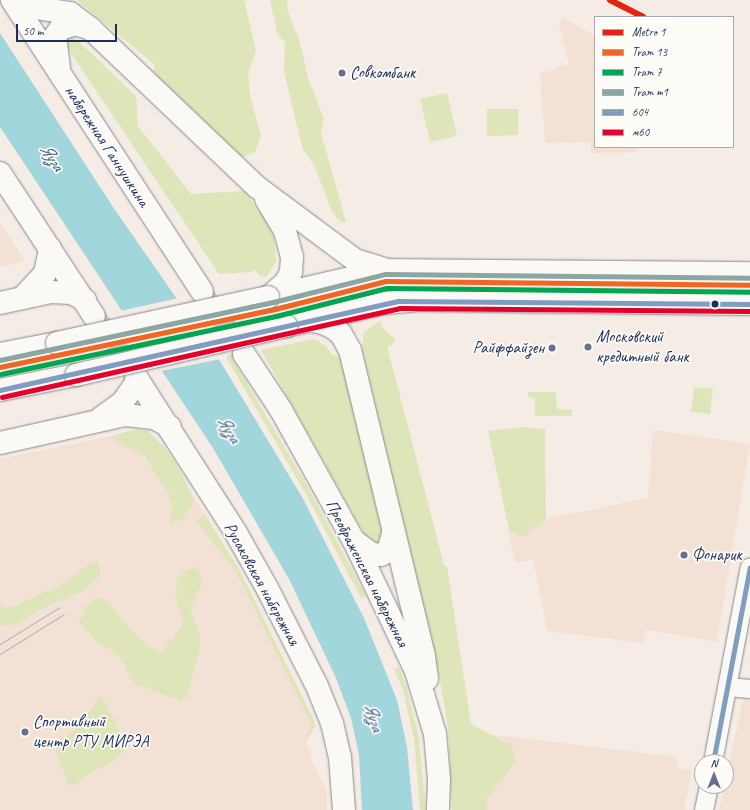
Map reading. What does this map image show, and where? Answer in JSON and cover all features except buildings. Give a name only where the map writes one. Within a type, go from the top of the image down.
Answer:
[{"type":"main road","points":[[14,3],[62,6],[91,29],[257,187],[355,260],[385,270]]},
{"type":"main road","name":"набережная Ганнушкина","points":[[14,3],[202,292]]},
{"type":"main road","points":[[60,73],[55,46],[55,36],[60,29],[75,24],[91,29]]},
{"type":"main road","points":[[0,173],[90,308],[71,293],[51,292],[0,303]]},
{"type":"main road","points":[[257,187],[285,231],[292,257],[291,272],[286,282],[268,297]]},
{"type":"main road","points":[[22,298],[45,273],[50,249]]},
{"type":"main road","points":[[0,354],[268,297],[385,270],[750,273]]},
{"type":"main road","points":[[0,390],[76,375],[374,306],[417,300],[750,304]]},
{"type":"main road","points":[[350,350],[354,324],[362,313],[374,306]]},
{"type":"main road","points":[[308,321],[320,322],[332,327],[341,334],[350,350],[393,534],[424,657],[435,734]]},
{"type":"main road","name":"Преображенская набережная","points":[[244,354],[281,410],[354,541],[416,671],[435,734],[439,779],[438,810]]},
{"type":"main road","name":"Русаковская набережная","points":[[95,422],[122,403],[136,378],[170,427],[267,588],[317,686],[332,723],[340,757],[344,810]]},
{"type":"main road","points":[[0,443],[95,422],[135,415],[154,418],[170,427]]},
{"type":"main road","points":[[354,541],[372,554],[381,555],[388,551],[393,534]]},
{"type":"street","points":[[715,754],[750,567]]},
{"type":"street","points":[[728,687],[750,689]]},
{"type":"street","points":[[704,810],[707,794]]},
{"type":"shaded area","points":[[562,18],[594,34],[594,148],[637,148],[637,152],[591,153],[591,142],[545,143],[540,74],[569,64],[559,25]]},
{"type":"shaded area","points":[[0,222],[25,261],[0,267]]},
{"type":"shaded area","points":[[139,430],[156,438],[205,514],[196,521],[236,572],[311,724],[305,742],[312,753],[310,758],[327,790],[327,810],[0,810],[0,459]]},
{"type":"shaded area","points":[[653,430],[750,444],[717,642],[645,630],[643,643],[547,631],[533,559],[515,563],[508,530],[524,537],[546,519],[648,498]]},
{"type":"shaded area","points":[[744,695],[750,696],[750,810],[719,810],[722,794],[734,794],[734,754],[731,754]]},
{"type":"shaded area","points":[[472,732],[677,757],[676,767],[692,771],[684,810],[474,810]]},
{"type":"green space","points":[[77,0],[244,0],[256,51],[248,72],[250,95],[261,136],[255,152],[241,158],[152,78],[155,65]]},
{"type":"green space","points":[[270,0],[287,0],[288,12],[299,39],[309,81],[324,119],[321,133],[346,222],[342,223],[332,212],[314,164],[303,150],[284,72],[285,43],[277,33]]},
{"type":"green space","points":[[68,36],[74,37],[136,96],[138,126],[191,194],[246,191],[257,210],[265,213],[274,237],[276,261],[268,275],[264,277],[258,274],[255,269],[251,272],[219,274],[64,43]]},
{"type":"green space","points":[[447,93],[457,136],[430,142],[420,99]]},
{"type":"green space","points":[[487,109],[518,109],[518,135],[487,136]]},
{"type":"green space","points":[[380,321],[382,328],[395,339],[393,345],[387,346],[444,565],[447,567],[471,724],[512,746],[516,760],[487,800],[487,810],[452,810],[448,727],[440,680],[362,348],[364,332]]},
{"type":"green space","points":[[314,339],[326,346],[332,355],[342,358],[385,535],[380,548],[365,535],[261,350]]},
{"type":"green space","points":[[230,354],[310,491],[366,596],[361,598],[306,494],[226,357]]},
{"type":"green space","points":[[694,387],[713,389],[710,414],[691,412]]},
{"type":"green space","points":[[528,392],[556,392],[557,409],[572,410],[572,416],[535,416],[535,398],[528,397]]},
{"type":"green space","points":[[523,427],[545,429],[546,519],[524,537],[509,530],[488,431]]},
{"type":"green space","points":[[137,429],[147,430],[165,448],[179,468],[192,495],[193,505],[182,519],[173,523],[170,520],[172,511],[169,496],[145,456],[112,439],[114,435]]},
{"type":"green space","points":[[205,514],[240,571],[314,720],[315,727],[305,742],[311,724],[236,572],[196,521]]},
{"type":"green space","points":[[98,561],[101,575],[83,591],[48,606],[11,627],[0,624],[0,603],[5,608],[15,606],[59,586],[91,563]]},
{"type":"green space","points":[[195,567],[199,570],[202,584],[190,610],[200,633],[199,652],[188,694],[182,702],[134,683],[118,654],[98,643],[79,622],[87,605],[95,599],[104,598],[137,637],[157,652],[162,652],[184,622],[175,595],[177,581],[183,573]]},
{"type":"green space","points":[[399,667],[407,689],[419,738],[426,810],[420,810],[414,739],[403,690],[394,669]]},
{"type":"green space","points":[[100,696],[107,704],[127,748],[114,761],[88,774],[73,786],[69,786],[56,751],[57,742],[77,728]]},
{"type":"water","name":"Яуза","points":[[0,33],[113,207],[220,361],[302,497],[364,618],[397,700],[407,747],[413,810],[362,810],[359,755],[351,718],[336,678],[289,579],[213,448],[0,127]]},
{"type":"pier","points":[[179,298],[221,359],[161,371],[120,311]]},
{"type":"tunnel","points":[[203,294],[243,353]]},
{"type":"tunnel","points":[[95,317],[136,377]]},
{"type":"tram line","name":"т1","points":[[0,360],[273,302],[385,274],[750,278]]},
{"type":"tram line","name":"13","points":[[0,367],[275,309],[386,281],[750,285]]},
{"type":"tram line","name":"7","points":[[1,374],[276,316],[387,288],[750,292]]},
{"type":"tram line","points":[[0,644],[60,607]]},
{"type":"tram line","points":[[0,654],[64,614]]},
{"type":"metro line","name":"1","points":[[610,0],[641,16]]},
{"type":"transit line","name":"604","points":[[0,390],[399,301],[750,304]]},
{"type":"transit line","name":"м60","points":[[2,397],[400,308],[750,311]]},
{"type":"transit line","name":"604","points":[[715,754],[750,567]]},
{"type":"place","name":"Совкомбанк","points":[[342,73]]},
{"type":"place","name":"Московский кредитный банк","points":[[588,347]]},
{"type":"place","name":"Райффайзен","points":[[552,348]]},
{"type":"place","name":"Фонарик","points":[[684,555]]},
{"type":"place","name":"Спортивный центр РТУ МИРЭА","points":[[25,732]]}]
